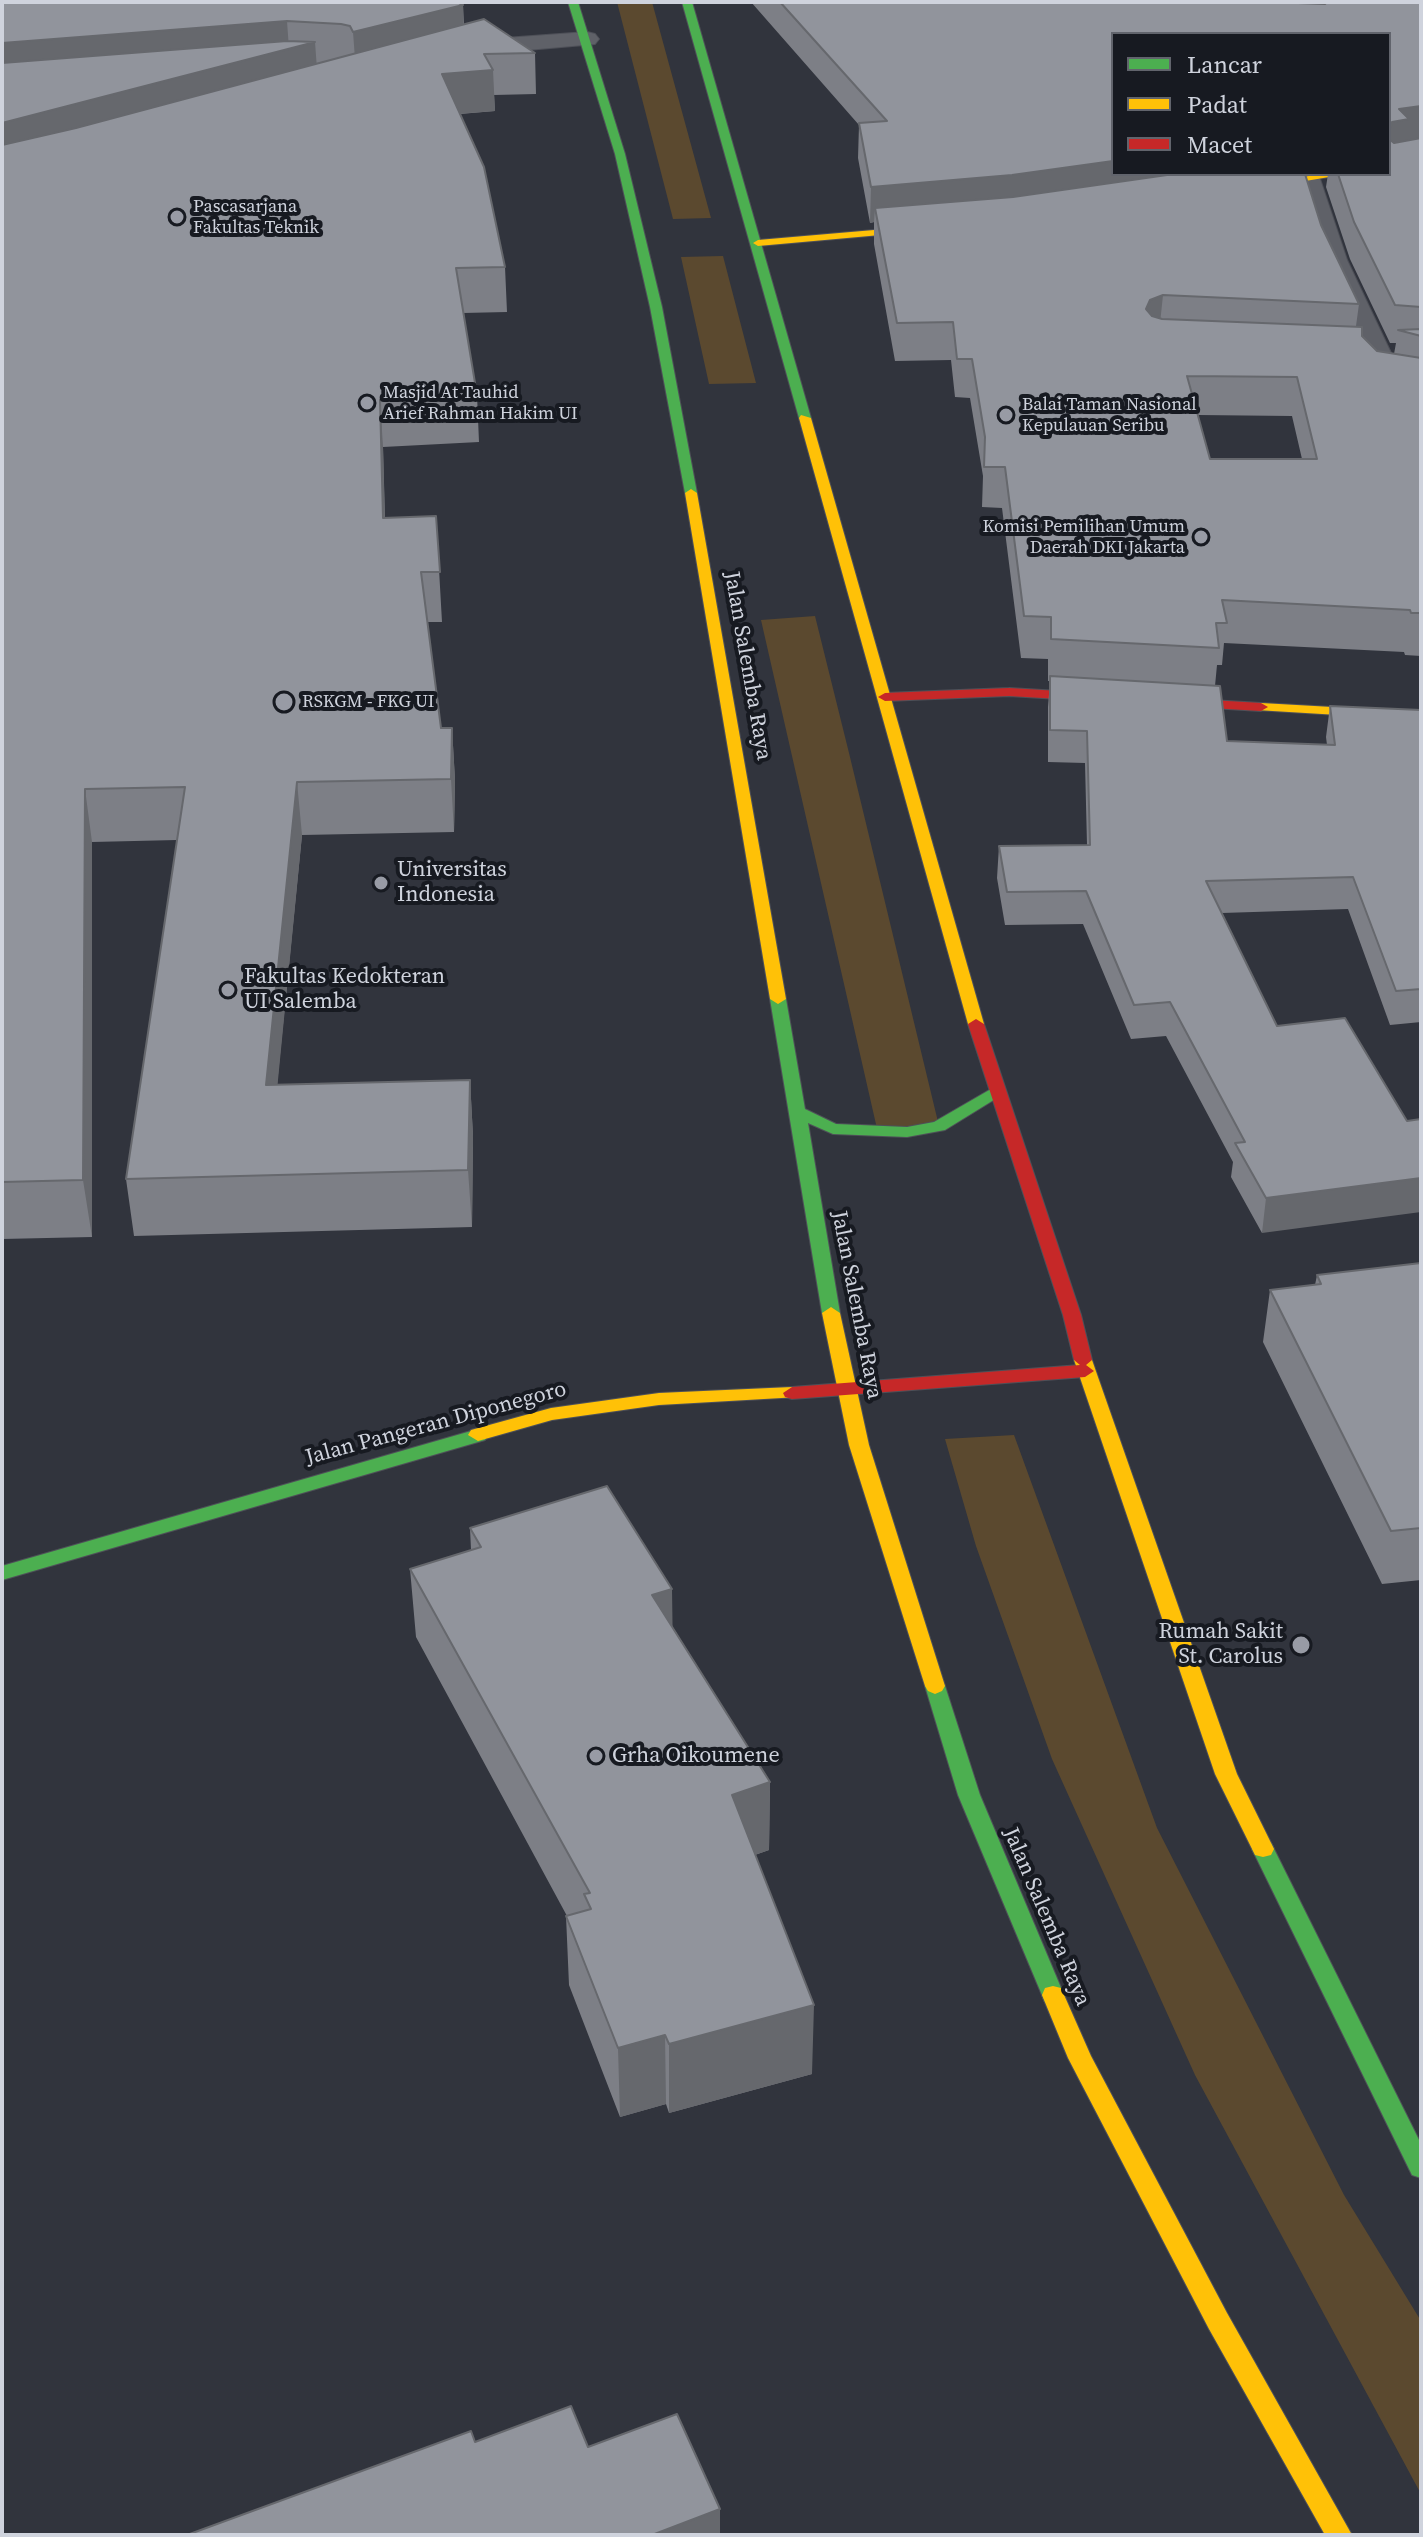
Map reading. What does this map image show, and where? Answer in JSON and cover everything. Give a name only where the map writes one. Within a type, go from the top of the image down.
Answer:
[{"type":"main road","name":"Jalan Salemba Raya","points":[[573,2],[587,39],[620,154],[684,446],[797,1112],[846,1391],[859,1445],[969,1795],[1080,2058],[1218,2321],[1339,2535]]},
{"type":"main road","points":[[687,2],[758,243],[997,1093],[1072,1315],[1085,1371],[1226,1774],[1421,2168]]},
{"type":"main road","points":[[1229,190],[1328,176]]},
{"type":"main road","points":[[758,243],[947,227]]},
{"type":"main road","points":[[885,697],[993,691],[1421,716]]},
{"type":"main road","points":[[797,1112],[833,1129],[907,1132],[939,1126],[997,1093]]},
{"type":"main road","name":"Jalan Pangeran Diponegoro","points":[[2,1573],[551,1414],[659,1399],[846,1391],[1085,1371]]},
{"type":"street","points":[[434,61],[505,45],[587,39]]},
{"type":"street","points":[[1307,179],[1338,272],[1377,353],[1374,372],[1382,381],[1421,387]]},
{"type":"street","points":[[1346,352],[1406,355]]},
{"type":"shaded area","points":[[617,2],[652,2],[711,218],[673,219]]},
{"type":"shaded area","points":[[723,256],[756,383],[709,384],[681,257]]},
{"type":"shaded area","points":[[815,616],[939,1126],[878,1133],[761,620]]},
{"type":"shaded area","points":[[1014,1435],[1157,1828],[1344,2195],[1421,2321],[1421,2494],[1195,2075],[1052,1759],[976,1546],[945,1439]]},
{"type":"building","points":[[2,2],[457,2],[463,5],[353,32],[350,26],[341,24],[287,21],[2,43]]},
{"type":"building","points":[[780,2],[1421,2],[1421,106],[1399,109],[1409,119],[1392,122],[1391,126],[1391,32],[1111,32],[1111,161],[1012,175],[871,187],[859,123],[887,121]]},
{"type":"building","points":[[484,19],[535,53],[484,54],[493,70],[442,74],[484,167],[505,267],[456,268],[477,395],[380,400],[383,518],[436,516],[440,572],[421,572],[441,728],[452,728],[451,779],[297,782],[266,1085],[470,1080],[468,1170],[126,1179],[185,787],[85,789],[83,1180],[2,1182],[2,145]]},
{"type":"building","points":[[287,41],[315,42],[2,123],[2,63]]},
{"type":"building","points":[[1421,138],[1421,307],[1395,305],[1354,222],[1339,176],[1391,176],[1391,141],[1394,143]]},
{"type":"building","points":[[1160,176],[1306,176],[1321,225],[1359,304],[1163,295],[1150,300],[1146,309],[1152,316],[1162,319],[1362,327],[1362,336],[1377,351],[1421,358],[1421,613],[1222,600],[1227,623],[1216,623],[1219,648],[1051,639],[1051,617],[1024,616],[1005,467],[984,467],[985,437],[972,359],[957,359],[953,322],[897,323],[875,208],[1013,197]],"holes":[[[1187,376],[1297,377],[1317,459],[1210,459]]]},
{"type":"building","points":[[1421,329],[1421,336],[1398,330]]},
{"type":"building","points":[[1050,676],[1220,686],[1227,741],[1335,745],[1330,706],[1421,710],[1421,989],[1396,991],[1353,877],[1206,881],[1277,1026],[1345,1018],[1407,1121],[1421,1119],[1421,1178],[1266,1198],[1235,1143],[1245,1142],[1170,1002],[1134,1005],[1086,891],[1007,892],[999,846],[1090,845],[1087,731],[1050,730]]},
{"type":"building","points":[[1421,1263],[1421,1528],[1391,1531],[1270,1290],[1321,1284],[1317,1275]]},
{"type":"building","points":[[607,1486],[672,1589],[652,1595],[770,1782],[732,1795],[814,2005],[669,2044],[665,2035],[618,2048],[566,1916],[591,1909],[584,1894],[590,1893],[410,1569],[481,1547],[470,1528]]},
{"type":"building","points":[[571,2406],[588,2447],[677,2414],[720,2509],[652,2535],[187,2535],[471,2431],[475,2442]]},
{"type":"traffic: fast","points":[[573,2],[620,154],[656,307],[691,493]]},
{"type":"traffic: fast","points":[[687,2],[805,418]]},
{"type":"traffic: fast","points":[[778,999],[831,1313]]},
{"type":"traffic: fast","points":[[797,1112],[833,1129],[907,1132],[939,1126],[997,1093]]},
{"type":"traffic: fast","points":[[2,1573],[478,1435]]},
{"type":"traffic: fast","points":[[935,1686],[969,1795],[1053,1995]]},
{"type":"traffic: fast","points":[[1263,1849],[1421,2168]]},
{"type":"traffic: slow","points":[[1246,188],[1328,176]]},
{"type":"traffic: slow","points":[[758,243],[932,228]]},
{"type":"traffic: slow","points":[[805,418],[976,1024]]},
{"type":"traffic: slow","points":[[691,493],[778,999]]},
{"type":"traffic: slow","points":[[1261,707],[1421,716]]},
{"type":"traffic: slow","points":[[831,1313],[859,1445],[935,1686]]},
{"type":"traffic: slow","points":[[1083,1360],[1226,1774],[1263,1849]]},
{"type":"traffic: slow","points":[[478,1435],[551,1414],[659,1399],[792,1393]]},
{"type":"traffic: slow","points":[[1053,1995],[1080,2058],[1218,2321],[1339,2535]]},
{"type":"traffic: jam","points":[[885,697],[1009,692],[1261,707]]},
{"type":"traffic: jam","points":[[976,1024],[1072,1315],[1083,1360]]},
{"type":"traffic: jam","points":[[792,1393],[1085,1371]]},
{"type":"place","name":"Pascasarjana Fakultas Teknik","points":[[177,217]]},
{"type":"place","name":"Masjid At Tauhid Arief Rahman Hakim UI","points":[[367,403]]},
{"type":"place","name":"Balai Taman Nasional Kepulauan Seribu","points":[[1006,415]]},
{"type":"place","name":"Komisi Pemilihan Umum Daerah DKI Jakarta","points":[[1201,537]]},
{"type":"place","name":"RSKGM - FKG UI","points":[[284,702]]},
{"type":"place","name":"Universitas Indonesia","points":[[381,883]]},
{"type":"place","name":"Fakultas Kedokteran UI Salemba","points":[[228,990]]},
{"type":"place","name":"Rumah Sakit St. Carolus","points":[[1301,1645]]},
{"type":"place","name":"Grha Oikoumene","points":[[596,1756]]}]
